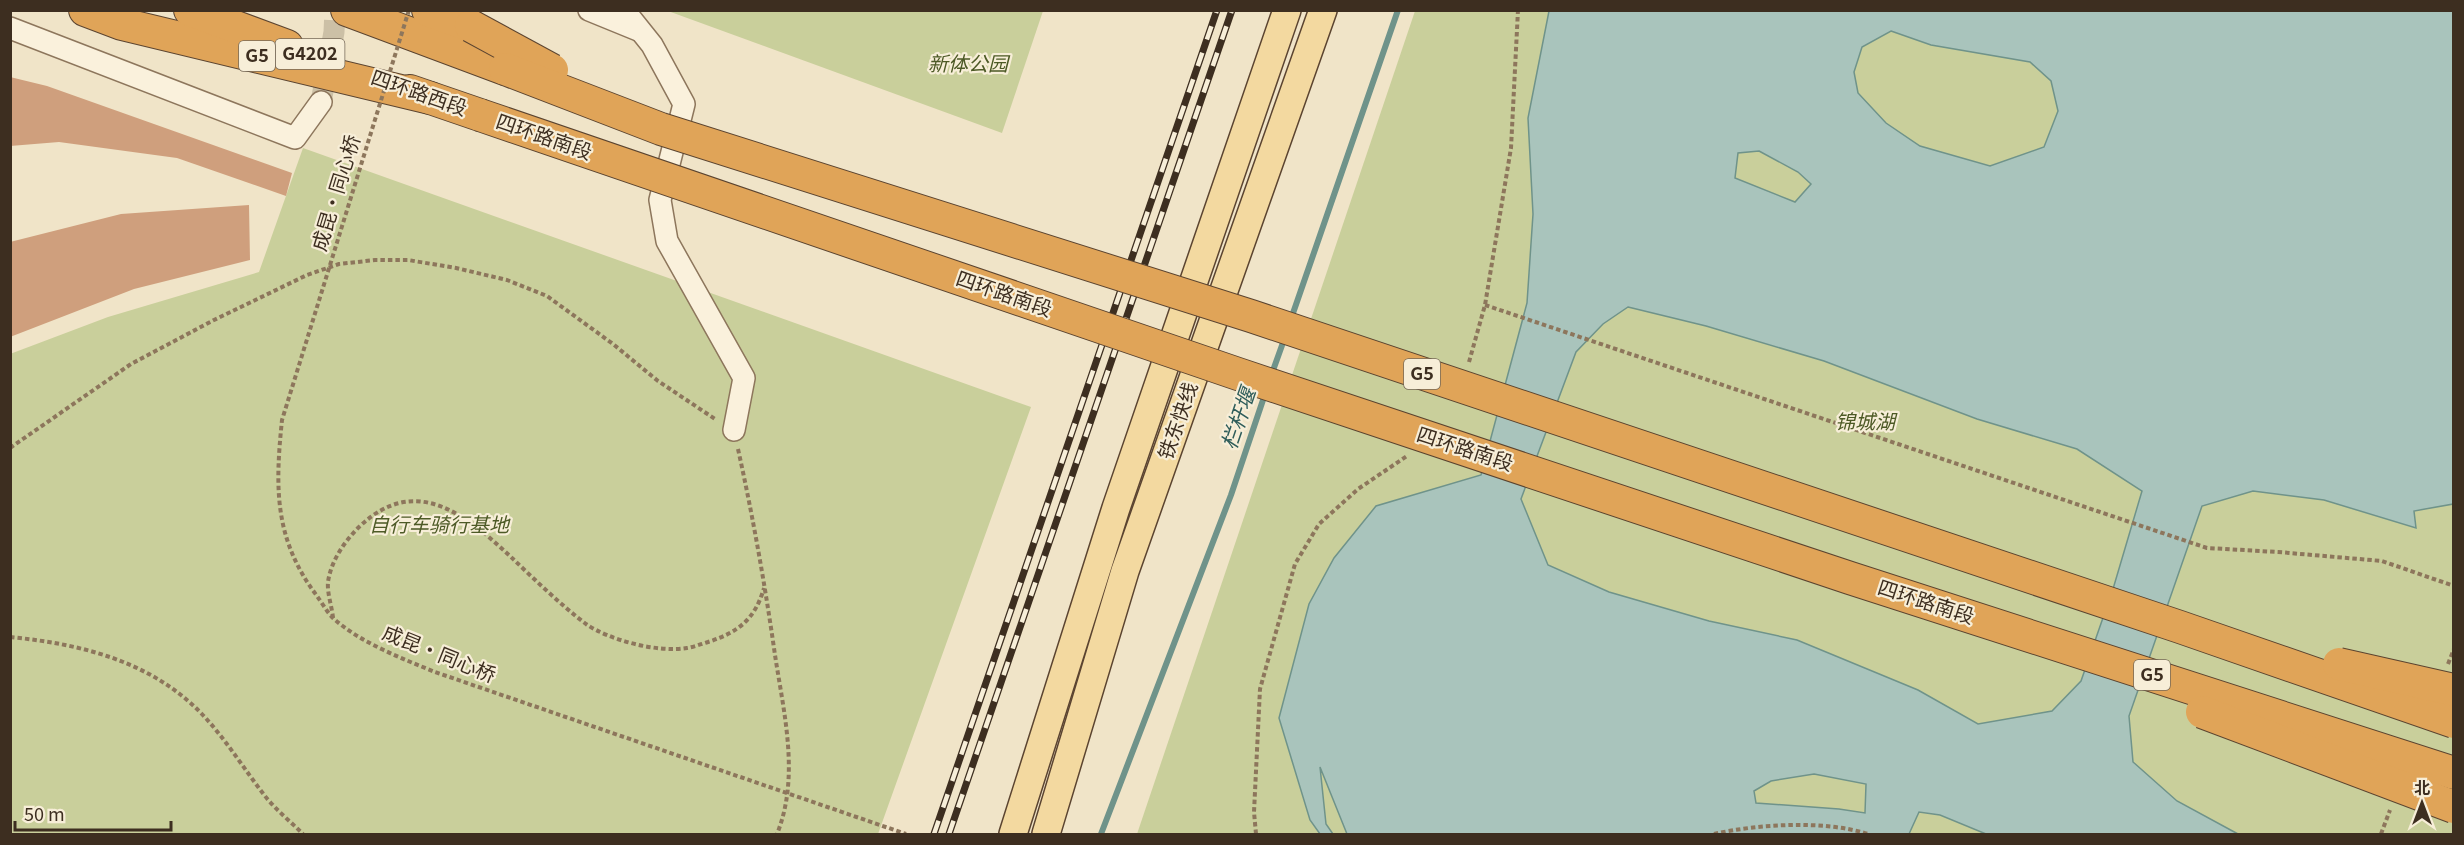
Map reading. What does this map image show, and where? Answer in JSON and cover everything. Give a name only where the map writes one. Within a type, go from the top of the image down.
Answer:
[{"type":"highway","name":"G5","points":[[85,10],[122,24],[430,98]]},
{"type":"highway","name":"四环路西段","points":[[190,10],[430,98],[480,114]]},
{"type":"highway","name":"G4202","points":[[347,10],[661,129]]},
{"type":"highway","name":"G5","points":[[428,10],[471,26],[661,129],[1251,316],[2180,627],[2454,722]]},
{"type":"highway","name":"四环路南段","points":[[480,114],[1238,374],[1851,578],[2454,773]]},
{"type":"highway","points":[[1851,578],[2454,807]]},
{"type":"highway","points":[[2180,627],[2454,690]]},
{"type":"main road","name":"铁东快线","points":[[1013,834],[1116,508],[1287,10]]},
{"type":"main road","name":"铁东快线","points":[[1046,834],[1125,571],[1323,10]]},
{"type":"street","points":[[589,10],[640,30]]},
{"type":"street","points":[[624,10],[652,45],[684,104],[660,200],[667,241],[744,378],[734,430]]},
{"type":"street","points":[[10,28],[295,138],[321,102]]},
{"type":"path","name":"成昆·同心桥","points":[[409,10],[282,420],[277,472],[279,507],[287,543],[305,580],[333,618],[381,649],[435,672],[906,834]]},
{"type":"path","points":[[1467,369],[1485,305],[1511,148],[1518,10]]},
{"type":"path","points":[[10,448],[131,364],[213,320],[307,275],[339,264],[375,260],[408,260],[507,280],[547,296],[613,344],[658,381],[734,430],[765,585],[790,759],[785,815],[777,834]]},
{"type":"path","points":[[1485,305],[2207,548],[2382,561],[2454,586]]},
{"type":"path","points":[[1256,834],[1254,812],[1260,689],[1295,564],[1319,524],[1358,489],[1414,451]]},
{"type":"path","points":[[333,618],[328,583],[336,556],[352,533],[372,515],[390,505],[412,501],[435,503],[457,512],[488,535],[587,624],[623,642],[686,649],[716,639],[745,624],[759,608],[765,585]]},
{"type":"path","points":[[10,637],[66,644],[102,653],[157,678],[201,713],[267,798],[303,834]]},
{"type":"path","points":[[1714,834],[1733,830],[1801,826],[1868,834]]},
{"type":"green space","name":"新体公园","points":[[668,11],[1043,11],[1002,133]]},
{"type":"green space","name":"锦城湖","points":[[1415,11],[2453,11],[2453,834],[1137,834]]},
{"type":"green space","name":"自行车骑行基地","points":[[303,148],[1031,407],[878,834],[11,834],[10,354],[108,317],[259,272]]},
{"type":"water","name":"锦城湖","points":[[1549,11],[2453,11],[2453,504],[2414,511],[2416,528],[2324,500],[2253,491],[2202,506],[2129,716],[2133,762],[2177,801],[2238,834],[1986,834],[1940,815],[1919,812],[1909,834],[1347,834],[1320,767],[1326,824],[1333,834],[1320,834],[1310,820],[1279,718],[1309,604],[1334,558],[1376,506],[1481,475],[1527,303],[1533,214],[1528,118]],"holes":[[[1891,31],[1931,45],[2030,62],[2051,81],[2058,111],[2044,147],[1990,166],[1920,146],[1886,123],[1858,93],[1854,72],[1862,47]],[[1759,151],[1798,172],[1811,184],[1795,202],[1735,178],[1738,153]],[[1628,307],[1706,326],[1824,361],[1977,419],[2077,449],[2142,491],[2113,589],[2081,681],[2052,711],[1978,724],[1918,690],[1797,640],[1709,621],[1609,592],[1548,565],[1521,499],[1576,352],[1603,324]],[[1814,774],[1866,784],[1865,813],[1756,803],[1754,791],[1771,781]]]},
{"type":"building","points":[[10,77],[47,86],[292,173],[286,196],[177,158],[59,142],[10,146]]},
{"type":"building","points":[[249,205],[250,260],[134,289],[10,337],[10,242],[121,214]]},
{"type":"waterway","name":"栏杆堰","points":[[1291,319],[1398,10]]},
{"type":"waterway","name":"栏杆堰","points":[[1271,376],[1285,337]]},
{"type":"waterway","name":"栏杆堰","points":[[1101,834],[1231,495],[1265,394]]},
{"type":"tunnel","points":[[321,102],[334,32],[335,10]]},
{"type":"railway","points":[[934,834],[1217,10]]},
{"type":"railway","points":[[949,834],[1232,10]]}]
